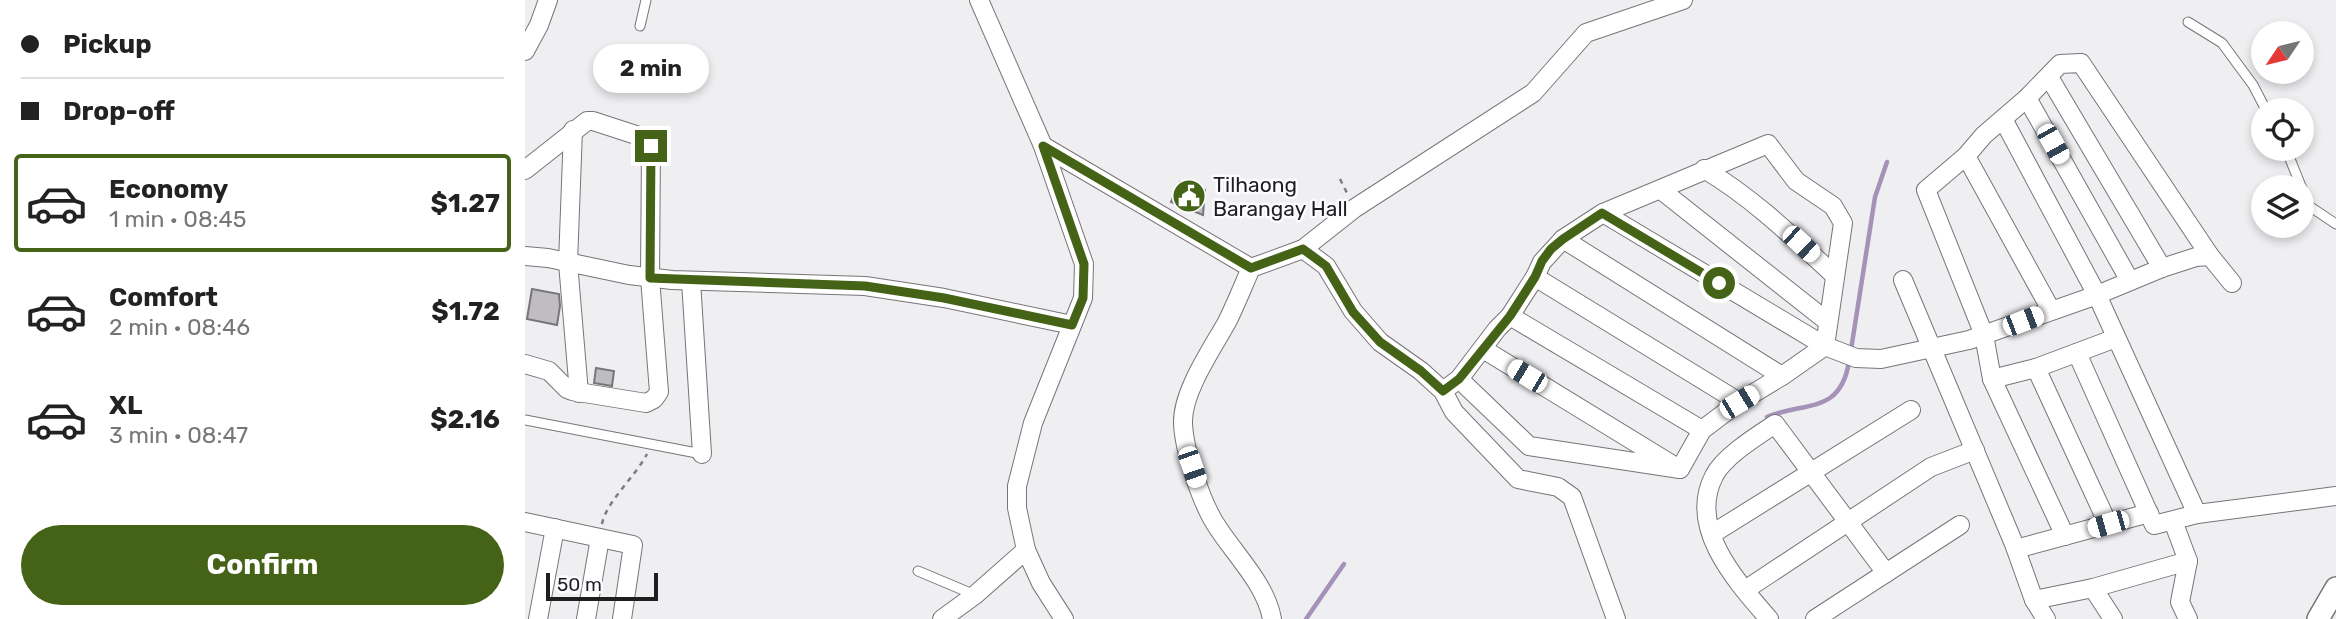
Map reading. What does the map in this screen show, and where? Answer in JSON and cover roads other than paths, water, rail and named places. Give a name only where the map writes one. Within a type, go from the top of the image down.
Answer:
[{"type":"street","points":[[525,51],[548,0]]},
{"type":"street","points":[[979,0],[1043,146],[1084,264],[1083,298],[1033,423],[1017,486],[1017,508],[1026,550],[1041,583],[1064,619]]},
{"type":"street","points":[[1272,619],[1270,608],[1256,581],[1207,513],[1192,467],[1182,422],[1189,392],[1228,319],[1251,268],[1303,249],[1355,208],[1533,93],[1586,33],[1683,0]]},
{"type":"street","points":[[2065,536],[1992,379],[1985,335],[1926,190],[1966,156],[1984,135],[2027,98],[2060,64],[2081,63],[2210,256],[2232,282]]},
{"type":"street","points":[[2049,76],[2162,268]]},
{"type":"street","points":[[2027,98],[2130,281]]},
{"type":"street","points":[[2003,119],[2097,295],[2197,514]]},
{"type":"street","points":[[525,170],[587,121],[639,136],[651,146],[650,278],[660,388],[657,396],[646,403],[579,393],[567,389],[549,371],[525,364]]},
{"type":"street","points":[[573,130],[568,263],[579,393]]},
{"type":"street","points":[[1443,391],[1459,379],[1510,316],[1542,261],[1563,239],[1602,213],[1768,144],[1796,181],[1833,206],[1843,223],[1825,346],[1739,402],[1702,430],[1680,469]]},
{"type":"street","points":[[1043,146],[1251,268]]},
{"type":"street","points":[[1966,156],[2051,310]]},
{"type":"street","points":[[1705,169],[1766,212],[1835,276]]},
{"type":"street","points":[[1661,190],[1828,322]]},
{"type":"street","points":[[1602,213],[1825,346],[1850,356],[1881,359],[1985,335],[2097,295],[2162,268],[2210,256]]},
{"type":"street","points":[[1563,239],[1782,376]]},
{"type":"street","points":[[1303,249],[1326,266],[1353,312],[1380,342],[1421,371],[1443,391],[1454,412],[1518,478],[1558,487],[1572,497],[1616,619]]},
{"type":"street","points":[[525,256],[650,278],[865,286],[944,298],[1072,325]]},
{"type":"street","points":[[1535,277],[1739,402]]},
{"type":"street","points":[[1903,280],[2016,549],[2034,600],[2046,619]]},
{"type":"street","points":[[691,281],[702,454]]},
{"type":"street","points":[[1510,316],[1702,430]]},
{"type":"street","points":[[1992,379],[2036,368],[2116,338]]},
{"type":"street","points":[[1483,349],[1680,469]]},
{"type":"street","points":[[2077,353],[2154,525],[2197,514],[2336,496]]},
{"type":"street","points":[[2036,368],[2108,524]]},
{"type":"street","points":[[1459,379],[1529,446],[1680,469]]},
{"type":"street","points":[[1712,534],[1911,410]]},
{"type":"street","points":[[1769,619],[1722,559],[1712,534],[1706,501],[1714,474],[1740,448],[1775,424],[1886,573]]},
{"type":"street","points":[[1745,590],[1931,467],[1975,450]]},
{"type":"street","points":[[2016,549],[2149,513]]},
{"type":"street","points":[[2173,521],[2188,561],[2180,602],[2188,619]]},
{"type":"street","points":[[525,522],[633,545],[622,619]]},
{"type":"street","points":[[1815,619],[1960,524]]},
{"type":"street","points":[[538,619],[555,528]]},
{"type":"street","points":[[586,619],[600,538]]},
{"type":"street","points":[[942,619],[975,595],[1026,550]]},
{"type":"street","points":[[2034,600],[2188,561]]},
{"type":"street","points":[[2093,587],[2113,619]]},
{"type":"street","points":[[2318,619],[2336,588]]},
{"type":"lane","points":[[640,26],[646,0]]},
{"type":"lane","points":[[2189,22],[2222,43],[2260,98]]},
{"type":"lane","points":[[2291,161],[2309,206],[2336,224]]},
{"type":"lane","points":[[525,420],[702,454]]},
{"type":"lane","points":[[918,571],[975,595]]},
{"type":"waterway","points":[[1851,350],[1875,197],[1887,162]]},
{"type":"waterway","points":[[1767,417],[1829,398],[1838,391],[1849,362]]},
{"type":"waterway","points":[[1306,619],[1344,564]]},
{"type":"place","name":"Tilhaong Barangay Hall","points":[[1189,196]]}]
